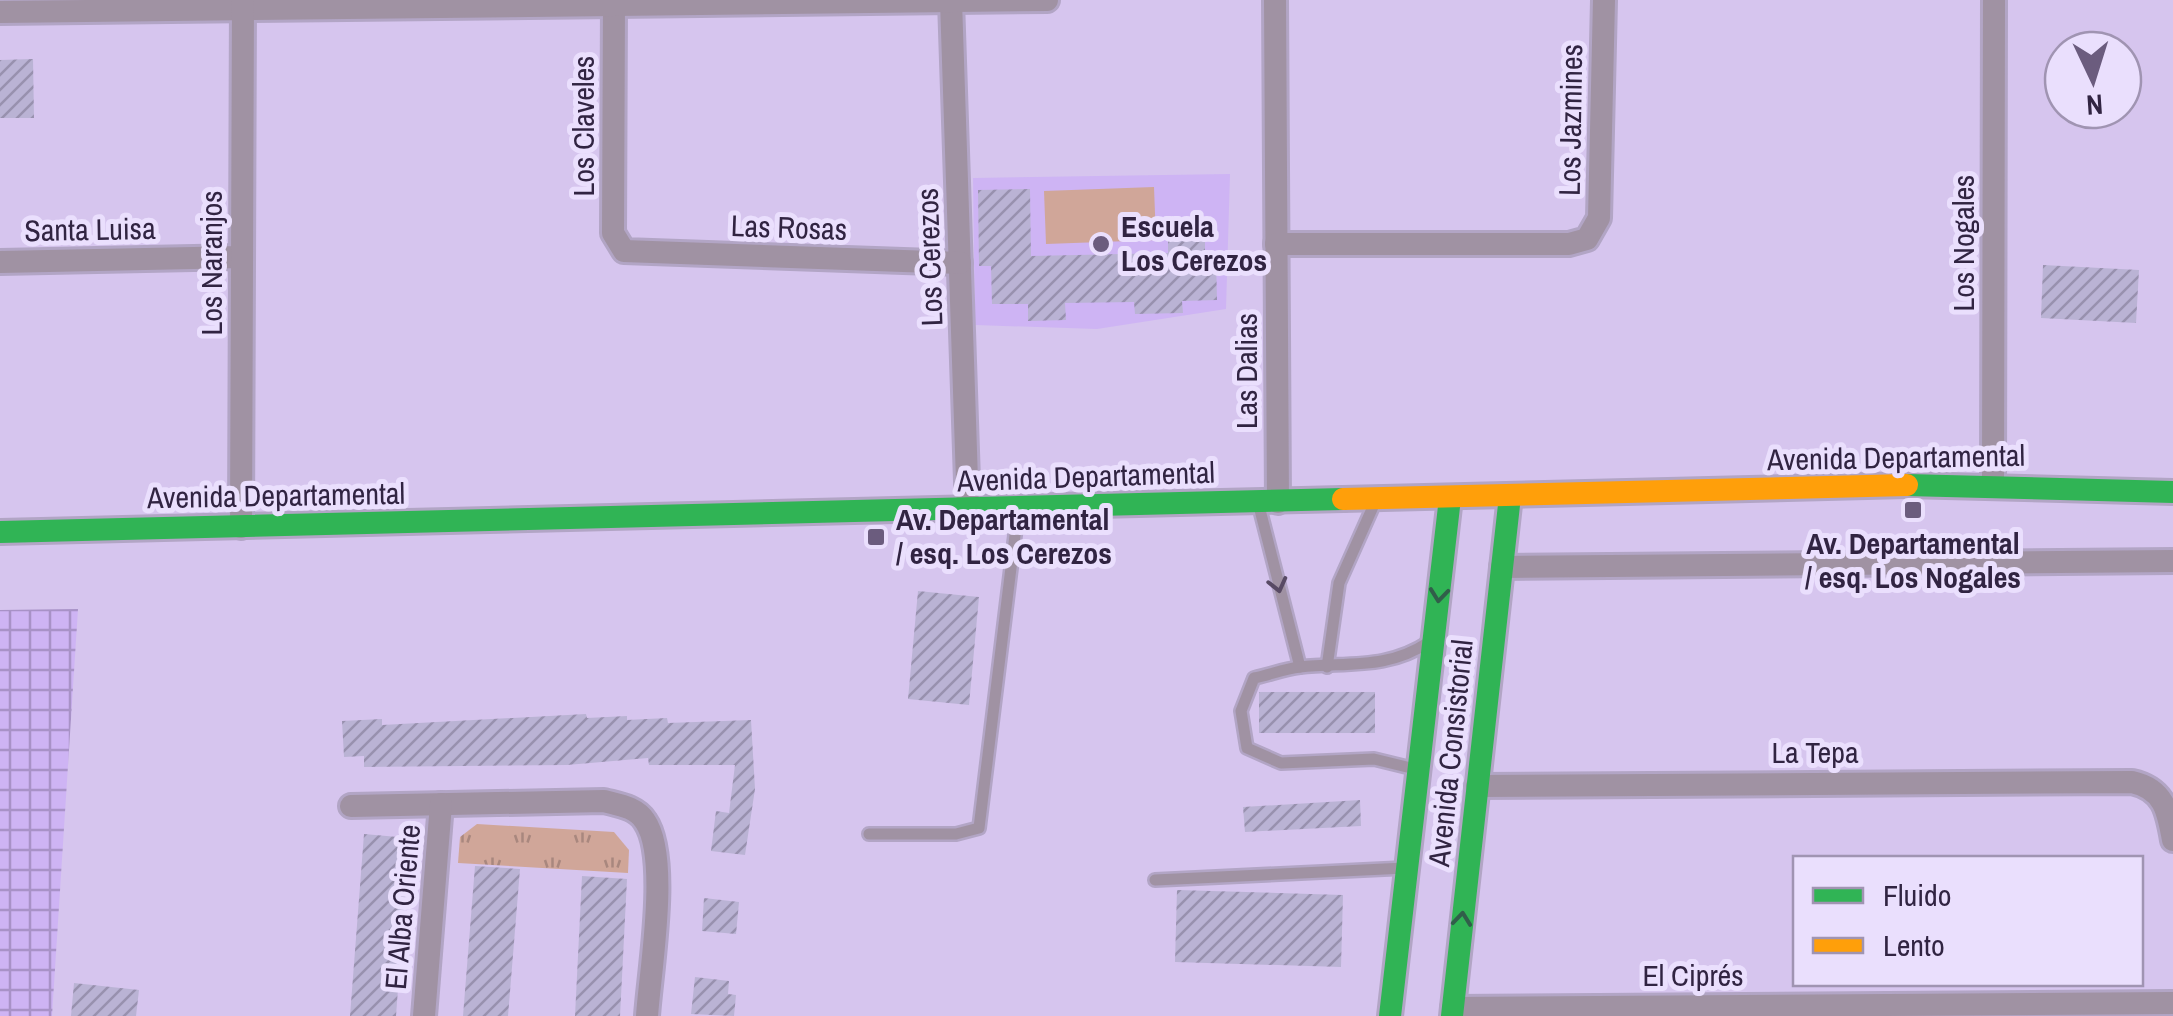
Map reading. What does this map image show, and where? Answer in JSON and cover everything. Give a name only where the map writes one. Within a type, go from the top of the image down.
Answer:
[{"type":"street","points":[[0,12],[243,5],[1047,0]]},
{"type":"street","name":"Las Dalias","points":[[1268,502],[1276,244],[1275,0]]},
{"type":"street","name":"Los Jazmines","points":[[1276,244],[1569,244],[1587,239],[1599,218],[1604,0]]},
{"type":"street","name":"Los Nogales","points":[[1994,0],[1994,485]]},
{"type":"street","name":"Los Cerezos","points":[[951,1],[968,510]]},
{"type":"street","name":"Los Claveles","points":[[614,3],[613,233],[618,247]]},
{"type":"street","name":"Los Naranjos","points":[[241,527],[243,5]]},
{"type":"street","name":"Las Rosas","points":[[618,247],[630,254],[960,262]]},
{"type":"street","name":"Santa Luisa","points":[[0,262],[242,257]]},
{"type":"street","name":"Avenida Departamental","points":[[0,532],[1994,485],[2173,492]]},
{"type":"street","name":"Avenida Consistorial","points":[[1452,1012],[1510,496]]},
{"type":"street","name":"Avenida Consistorial","points":[[1390,1016],[1450,498]]},
{"type":"street","points":[[1502,567],[2173,562]]},
{"type":"street","points":[[1434,638],[1464,627],[1493,642]]},
{"type":"street","name":"La Tepa","points":[[1477,786],[2132,782],[2152,789],[2165,803],[2173,840]]},
{"type":"street","points":[[351,806],[604,801],[627,806],[644,819],[652,836],[656,872],[648,1016]]},
{"type":"street","name":"El Alba Oriente","points":[[424,1016],[442,804]]},
{"type":"street","name":"El Ciprés","points":[[1452,1012],[2173,1003]]},
{"type":"lane","points":[[1327,667],[1339,583],[1376,500]]},
{"type":"lane","points":[[1268,502],[1300,667]]},
{"type":"lane","points":[[869,834],[956,834],[979,828],[1018,509]]},
{"type":"lane","points":[[1419,770],[1374,759],[1282,763],[1248,748],[1241,711],[1254,678],[1300,667],[1370,665],[1408,656],[1434,638]]},
{"type":"lane","points":[[1154,880],[1407,868]]},
{"type":"shaded area","name":"Escuela Los Cerezos","points":[[1230,174],[1226,309],[1097,329],[975,325],[973,178]]},
{"type":"shaded area","points":[[78,609],[52,1016],[0,1016],[0,610]]},
{"type":"green space","points":[[1154,187],[1156,240],[1046,244],[1044,191]]},
{"type":"green space","points":[[477,824],[614,832],[629,850],[628,873],[458,863],[460,837]]},
{"type":"building","points":[[33,59],[34,118],[0,118],[0,60]]},
{"type":"building","points":[[1030,189],[1031,256],[1168,253],[1168,223],[1205,222],[1205,258],[1216,258],[1217,300],[1182,301],[1183,313],[1135,314],[1134,302],[1065,303],[1066,320],[1028,321],[1028,304],[992,304],[991,266],[979,266],[978,190]]},
{"type":"building","points":[[2043,265],[2139,270],[2136,323],[2041,318]]},
{"type":"building","points":[[918,591],[979,597],[969,705],[908,699]]},
{"type":"building","points":[[1259,692],[1375,692],[1375,733],[1259,733]]},
{"type":"building","points":[[586,714],[587,718],[627,716],[627,720],[667,718],[668,723],[751,720],[755,789],[745,855],[711,851],[716,811],[729,813],[735,765],[649,765],[648,758],[567,765],[364,767],[364,756],[344,757],[342,721],[382,719],[382,725]]},
{"type":"building","points":[[1360,800],[1361,826],[1245,832],[1243,807]]},
{"type":"building","points":[[364,834],[409,838],[396,1016],[350,1016]]},
{"type":"building","points":[[475,866],[520,869],[508,1016],[463,1016]]},
{"type":"building","points":[[582,876],[627,879],[620,1016],[575,1016]]},
{"type":"building","points":[[1177,890],[1343,895],[1341,967],[1175,962]]},
{"type":"building","points":[[704,898],[739,902],[736,934],[702,931]]},
{"type":"building","points":[[695,977],[729,981],[728,994],[736,995],[734,1016],[691,1014]]},
{"type":"building","points":[[74,983],[139,990],[136,1016],[71,1016]]},
{"type":"traffic: fast","points":[[1907,485],[2173,492]]},
{"type":"traffic: fast","points":[[1452,1016],[1510,496]]},
{"type":"traffic: fast","points":[[1390,1016],[1450,498]]},
{"type":"traffic: fast","points":[[0,532],[1343,499]]},
{"type":"traffic: slow","points":[[1343,499],[1907,485]]},
{"type":"place","name":"Escuela Los Cerezos","points":[[1101,244]]},
{"type":"place","name":"Av. Departamental / esq. Los Nogales","points":[[1913,510]]},
{"type":"place","name":"Av. Departamental / esq. Los Cerezos","points":[[876,537]]}]
